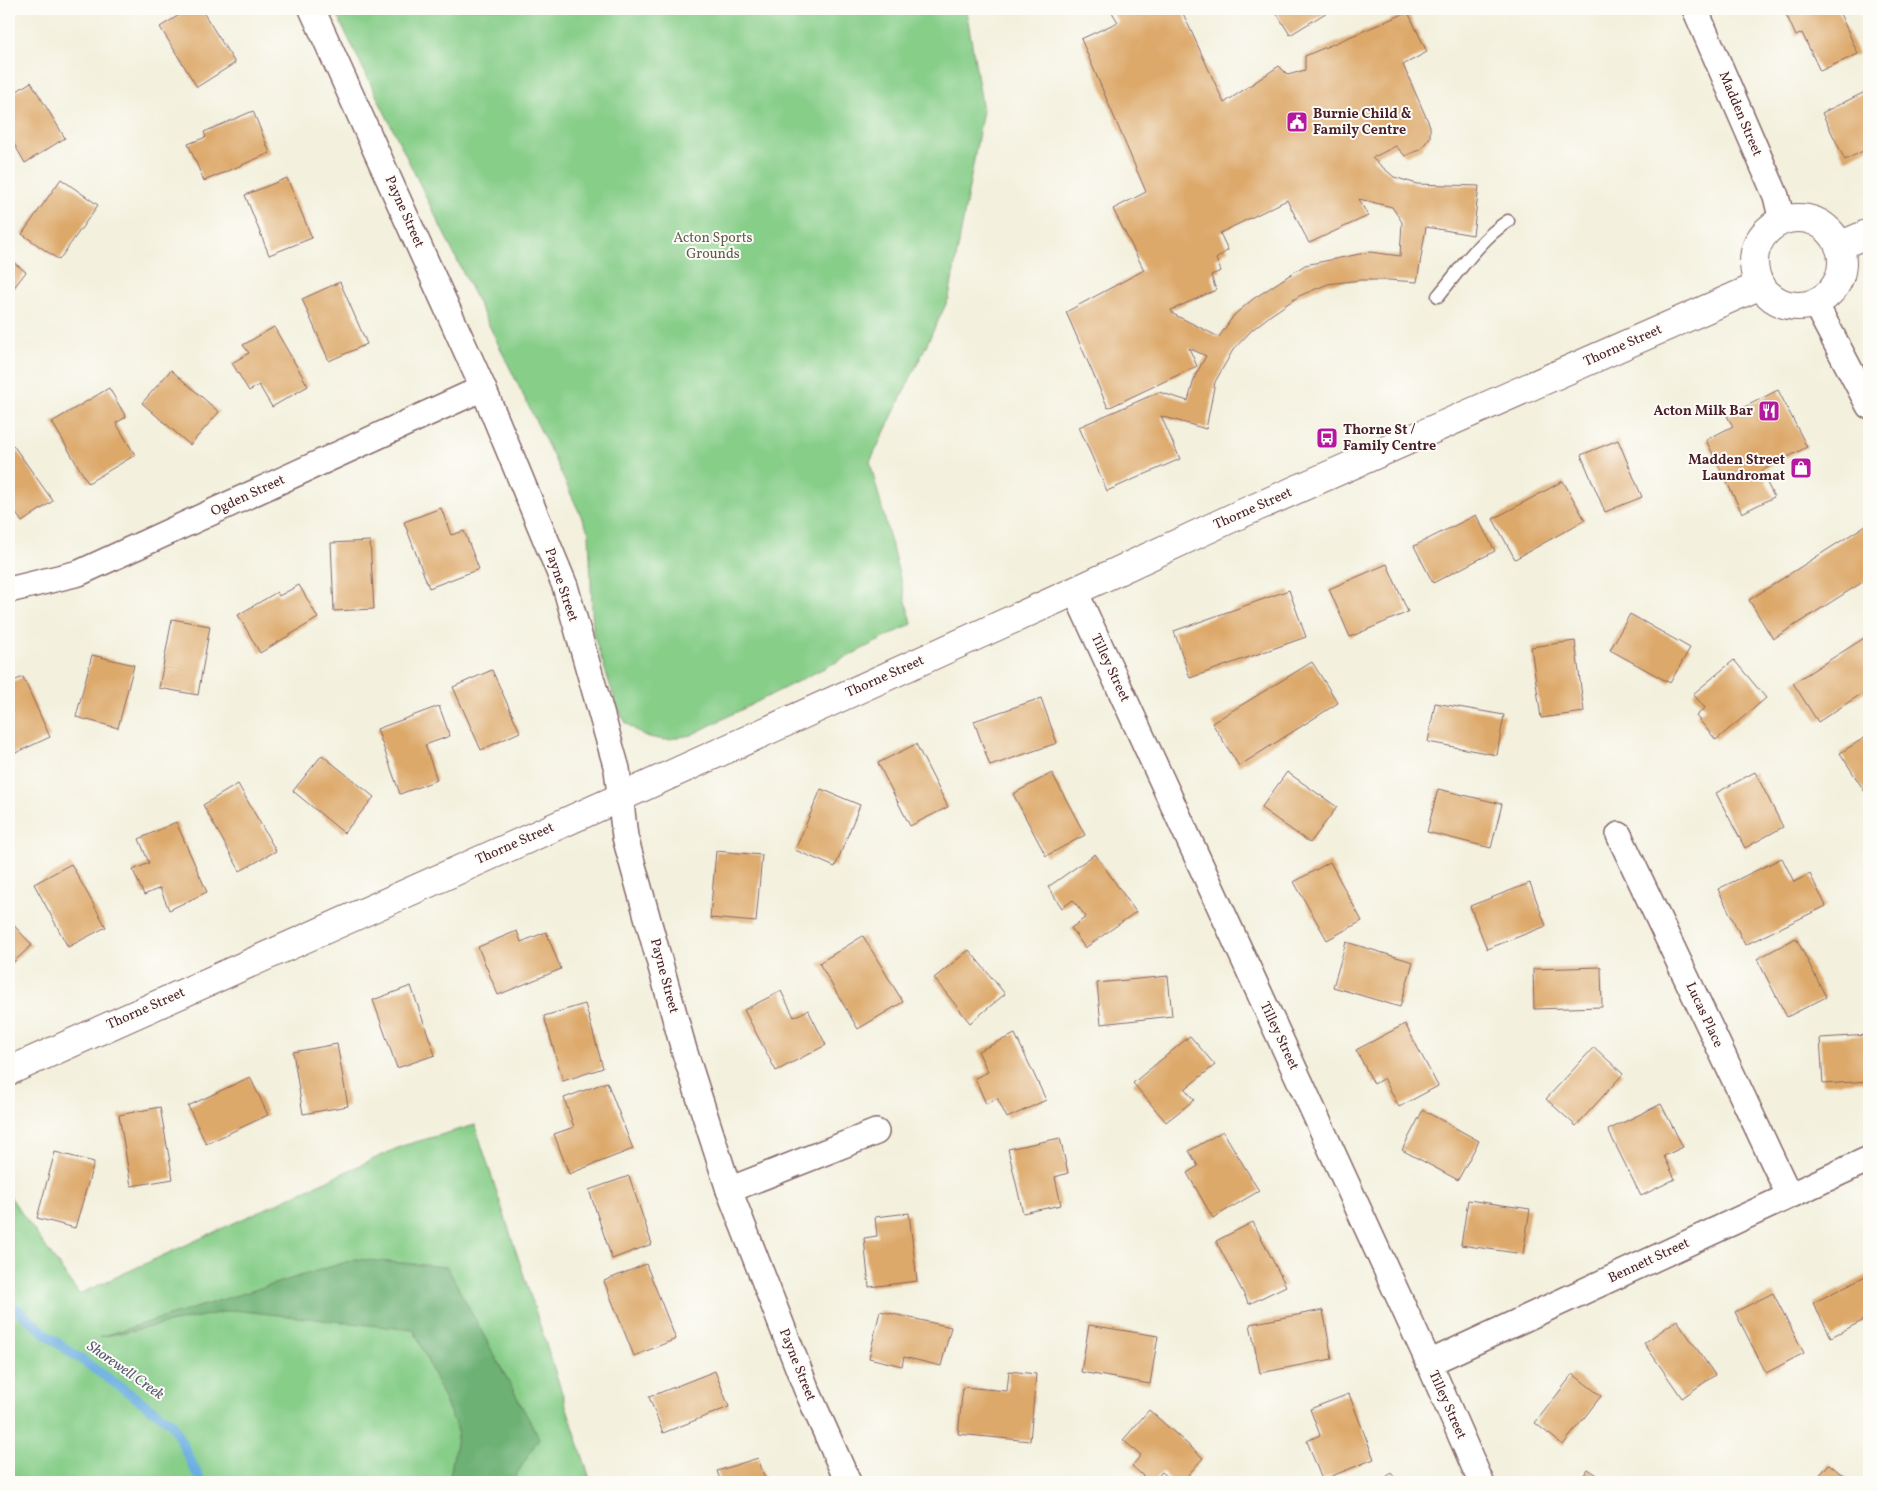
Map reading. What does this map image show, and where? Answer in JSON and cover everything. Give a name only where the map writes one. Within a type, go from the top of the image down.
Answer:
[{"type":"street","name":"Payne Street","points":[[312,9],[483,388],[565,586],[617,770],[625,837],[684,1050],[729,1190],[806,1388],[848,1482]]},
{"type":"street","name":"Madden Street","points":[[1695,9],[1776,196],[1782,221]]},
{"type":"street","points":[[1795,218],[1809,219],[1821,224],[1835,238],[1839,246],[1842,260],[1841,273],[1831,291],[1815,303],[1803,306],[1779,302],[1768,294],[1756,275],[1755,253],[1760,239],[1782,221],[1795,218]]},
{"type":"street","points":[[1839,246],[1869,233]]},
{"type":"street","name":"Thorne Street","points":[[9,1071],[619,798],[1234,517],[1761,285]]},
{"type":"street","points":[[1815,303],[1869,406]]},
{"type":"street","name":"Ogden Street","points":[[9,590],[79,573],[483,388]]},
{"type":"street","name":"Tilley Street","points":[[1075,591],[1481,1482]]},
{"type":"street","name":"Lucas Place","points":[[1619,835],[1788,1195]]},
{"type":"street","points":[[729,1190],[876,1132]]},
{"type":"street","name":"Bennett Street","points":[[1428,1363],[1869,1159]]},
{"type":"lane","points":[[1438,296],[1487,238],[1508,221]]},
{"type":"green space","name":"Acton Sports Grounds","points":[[334,9],[966,9],[983,110],[949,298],[870,462],[912,624],[691,735],[664,740],[644,736],[626,723],[618,709],[593,633],[589,533]]},
{"type":"green space","points":[[475,1125],[591,1482],[9,1482],[9,1195],[79,1294],[402,1146]]},
{"type":"green space","points":[[356,1259],[447,1267],[539,1438],[512,1482],[449,1482],[458,1431],[414,1330],[233,1310],[100,1337]]},
{"type":"building","points":[[189,9],[201,9],[235,63],[197,87],[160,27]]},
{"type":"building","points":[[1110,9],[1181,9],[1224,103],[1279,66],[1288,75],[1305,70],[1305,56],[1408,12],[1427,52],[1403,65],[1430,126],[1430,137],[1421,149],[1405,156],[1396,146],[1372,158],[1394,177],[1417,184],[1479,186],[1473,235],[1426,227],[1417,282],[1360,280],[1328,284],[1299,296],[1252,330],[1233,350],[1215,382],[1206,429],[1161,416],[1180,459],[1107,491],[1079,427],[1159,392],[1188,401],[1195,376],[1206,356],[1189,348],[1197,366],[1108,408],[1066,312],[1144,270],[1113,209],[1146,192],[1081,39],[1118,22]],"holes":[[[1359,199],[1392,207],[1402,222],[1400,256],[1370,252],[1305,265],[1253,299],[1234,315],[1219,337],[1173,314],[1171,310],[1216,290],[1211,275],[1221,271],[1216,259],[1228,250],[1220,233],[1287,200],[1309,243],[1368,216]]]},
{"type":"building","points":[[1274,9],[1332,9],[1290,35]]},
{"type":"building","points":[[1798,9],[1838,9],[1858,54],[1820,71],[1802,33],[1796,36],[1786,14]]},
{"type":"building","points":[[31,82],[65,138],[25,163],[9,135],[9,96]]},
{"type":"building","points":[[1869,90],[1869,148],[1845,160],[1822,113]]},
{"type":"building","points":[[253,111],[270,153],[204,181],[188,144],[206,137],[204,132]]},
{"type":"building","points":[[287,178],[312,238],[269,255],[245,195]]},
{"type":"building","points":[[61,179],[98,205],[59,260],[22,234]]},
{"type":"building","points":[[9,259],[26,272],[9,294]]},
{"type":"building","points":[[340,282],[367,344],[329,361],[302,299]]},
{"type":"building","points":[[274,327],[308,386],[272,407],[259,385],[249,391],[232,363],[249,353],[243,345]]},
{"type":"building","points":[[171,370],[219,412],[190,445],[142,403]]},
{"type":"building","points":[[109,388],[126,417],[116,423],[135,455],[88,483],[52,422]]},
{"type":"building","points":[[1778,390],[1807,447],[1761,471],[1774,497],[1742,513],[1706,440],[1733,426],[1727,416]]},
{"type":"building","points":[[1618,440],[1642,497],[1605,512],[1581,455]]},
{"type":"building","points":[[13,445],[53,501],[22,522],[9,503],[9,448]]},
{"type":"building","points":[[1563,481],[1585,520],[1515,559],[1493,519]]},
{"type":"building","points":[[441,508],[451,535],[464,531],[479,569],[429,588],[404,522]]},
{"type":"building","points":[[1476,515],[1495,551],[1433,583],[1414,546]]},
{"type":"building","points":[[1866,525],[1869,530],[1869,578],[1773,639],[1749,600]]},
{"type":"building","points":[[370,541],[374,609],[334,611],[331,543]]},
{"type":"building","points":[[1387,564],[1408,612],[1350,637],[1329,589]]},
{"type":"building","points":[[299,585],[318,618],[260,653],[238,615],[277,592],[279,596]]},
{"type":"building","points":[[1289,590],[1306,637],[1190,678],[1174,631]]},
{"type":"building","points":[[1630,614],[1690,648],[1670,683],[1610,650]]},
{"type":"building","points":[[172,619],[210,626],[198,695],[159,688]]},
{"type":"building","points":[[1869,635],[1869,689],[1818,722],[1793,683]]},
{"type":"building","points":[[1575,641],[1584,712],[1541,718],[1531,647]]},
{"type":"building","points":[[92,655],[134,665],[118,728],[76,717]]},
{"type":"building","points":[[1734,660],[1766,698],[1716,740],[1696,716],[1705,708],[1693,694]]},
{"type":"building","points":[[1312,662],[1338,703],[1239,766],[1212,723]]},
{"type":"building","points":[[492,670],[520,732],[481,750],[453,687]]},
{"type":"building","points":[[23,677],[50,737],[9,756],[9,683]]},
{"type":"building","points":[[1041,698],[1057,743],[990,766],[974,721]]},
{"type":"building","points":[[1435,703],[1504,715],[1497,755],[1428,742]]},
{"type":"building","points":[[439,706],[450,736],[425,745],[437,780],[400,794],[377,729]]},
{"type":"building","points":[[1869,735],[1869,790],[1865,792],[1840,753]]},
{"type":"building","points":[[916,744],[948,807],[910,826],[878,763]]},
{"type":"building","points":[[322,755],[374,797],[344,833],[293,791]]},
{"type":"building","points":[[1287,772],[1337,807],[1310,843],[1261,808]]},
{"type":"building","points":[[1755,772],[1783,827],[1745,848],[1716,793]]},
{"type":"building","points":[[1052,773],[1085,835],[1046,856],[1013,794]]},
{"type":"building","points":[[238,784],[276,851],[240,871],[203,805]]},
{"type":"building","points":[[821,789],[860,805],[835,867],[795,850]]},
{"type":"building","points":[[1438,789],[1502,804],[1491,848],[1427,832]]},
{"type":"building","points":[[176,822],[207,892],[169,910],[160,888],[144,895],[133,870],[149,863],[139,839]]},
{"type":"building","points":[[716,851],[762,855],[756,922],[710,918]]},
{"type":"building","points":[[1095,854],[1136,912],[1085,948],[1071,928],[1086,917],[1073,900],[1062,908],[1048,887]]},
{"type":"building","points":[[1782,858],[1794,882],[1810,874],[1826,906],[1745,945],[1718,889]]},
{"type":"building","points":[[1330,862],[1362,921],[1327,940],[1294,882]]},
{"type":"building","points":[[71,864],[106,927],[68,947],[34,884]]},
{"type":"building","points":[[1530,883],[1546,926],[1487,949],[1470,906]]},
{"type":"building","points":[[9,920],[32,945],[9,966]]},
{"type":"building","points":[[517,931],[521,942],[546,932],[561,969],[498,995],[478,947]]},
{"type":"building","points":[[863,936],[903,1002],[858,1029],[819,963]]},
{"type":"building","points":[[1796,938],[1826,997],[1787,1017],[1757,959]]},
{"type":"building","points":[[1346,942],[1413,962],[1400,1007],[1333,987]]},
{"type":"building","points":[[969,950],[1005,994],[970,1023],[934,978]]},
{"type":"building","points":[[1601,967],[1602,1007],[1534,1009],[1533,969]]},
{"type":"building","points":[[1168,976],[1172,1016],[1101,1024],[1097,983]]},
{"type":"building","points":[[411,986],[435,1055],[397,1068],[373,1000]]},
{"type":"building","points":[[781,991],[794,1017],[808,1010],[826,1045],[776,1071],[744,1010]]},
{"type":"building","points":[[585,1004],[603,1068],[563,1081],[544,1016]]},
{"type":"building","points":[[1405,1024],[1438,1086],[1399,1107],[1384,1078],[1374,1084],[1356,1050]]},
{"type":"building","points":[[1015,1034],[1046,1100],[1007,1118],[997,1098],[986,1104],[975,1078],[988,1072],[978,1051]]},
{"type":"building","points":[[1869,1035],[1869,1081],[1823,1084],[1820,1038]]},
{"type":"building","points":[[1190,1036],[1215,1065],[1185,1089],[1194,1100],[1166,1122],[1133,1083]]},
{"type":"building","points":[[337,1044],[348,1106],[303,1114],[293,1052]]},
{"type":"building","points":[[1594,1047],[1623,1074],[1576,1126],[1546,1099]]},
{"type":"building","points":[[250,1077],[268,1115],[206,1144],[188,1106]]},
{"type":"building","points":[[607,1082],[633,1149],[569,1174],[554,1134],[574,1127],[564,1098]]},
{"type":"building","points":[[1661,1104],[1683,1147],[1664,1156],[1675,1179],[1641,1196],[1608,1130]]},
{"type":"building","points":[[160,1107],[173,1179],[131,1186],[119,1115]]},
{"type":"building","points":[[1423,1110],[1479,1141],[1458,1180],[1402,1150]]},
{"type":"building","points":[[1223,1131],[1259,1191],[1213,1218],[1187,1173],[1198,1166],[1189,1151]]},
{"type":"building","points":[[1060,1138],[1068,1173],[1055,1177],[1061,1205],[1023,1213],[1008,1149]]},
{"type":"building","points":[[55,1152],[94,1162],[75,1228],[37,1218]]},
{"type":"building","points":[[629,1176],[652,1244],[612,1259],[589,1190]]},
{"type":"building","points":[[1468,1200],[1530,1209],[1523,1254],[1461,1245]]},
{"type":"building","points":[[909,1213],[917,1281],[869,1287],[864,1238],[877,1236],[875,1217]]},
{"type":"building","points":[[1253,1222],[1286,1286],[1249,1304],[1216,1241]]},
{"type":"building","points":[[646,1264],[676,1339],[634,1356],[604,1281]]},
{"type":"building","points":[[1869,1274],[1869,1326],[1866,1319],[1831,1337],[1813,1303]]},
{"type":"building","points":[[1773,1293],[1804,1353],[1766,1373],[1735,1312]]},
{"type":"building","points":[[1323,1310],[1332,1359],[1260,1373],[1250,1324]]},
{"type":"building","points":[[880,1311],[951,1327],[941,1366],[904,1357],[902,1366],[869,1358]]},
{"type":"building","points":[[1677,1320],[1715,1375],[1682,1398],[1644,1343]]},
{"type":"building","points":[[1089,1325],[1158,1336],[1150,1384],[1081,1372]]},
{"type":"building","points":[[715,1371],[729,1407],[663,1433],[649,1397]]},
{"type":"building","points":[[1009,1371],[1036,1374],[1030,1441],[958,1434],[963,1387],[1007,1391]]},
{"type":"building","points":[[1573,1374],[1601,1396],[1563,1445],[1535,1423]]},
{"type":"building","points":[[1349,1394],[1374,1459],[1322,1480],[1307,1441],[1320,1435],[1310,1409]]},
{"type":"building","points":[[1149,1410],[1203,1458],[1182,1482],[1174,1482],[1162,1472],[1153,1482],[1150,1482],[1132,1466],[1141,1455],[1123,1440]]},
{"type":"building","points":[[758,1458],[766,1482],[721,1482],[717,1471]]},
{"type":"building","points":[[1829,1464],[1851,1482],[1814,1482]]},
{"type":"building","points":[[1588,1469],[1608,1482],[1579,1482]]},
{"type":"building","points":[[1391,1473],[1398,1482],[1380,1482]]},
{"type":"waterway","name":"Shorewell Creek","points":[[9,1302],[49,1337],[172,1423],[201,1482]]},
{"type":"place","name":"Burnie Child & Family Centre","points":[[1297,122]]},
{"type":"place","name":"Acton Milk Bar","points":[[1769,411]]},
{"type":"place","name":"Thorne St / Family Centre","points":[[1327,438]]},
{"type":"place","name":"Madden Street Laundromat","points":[[1801,468]]}]
